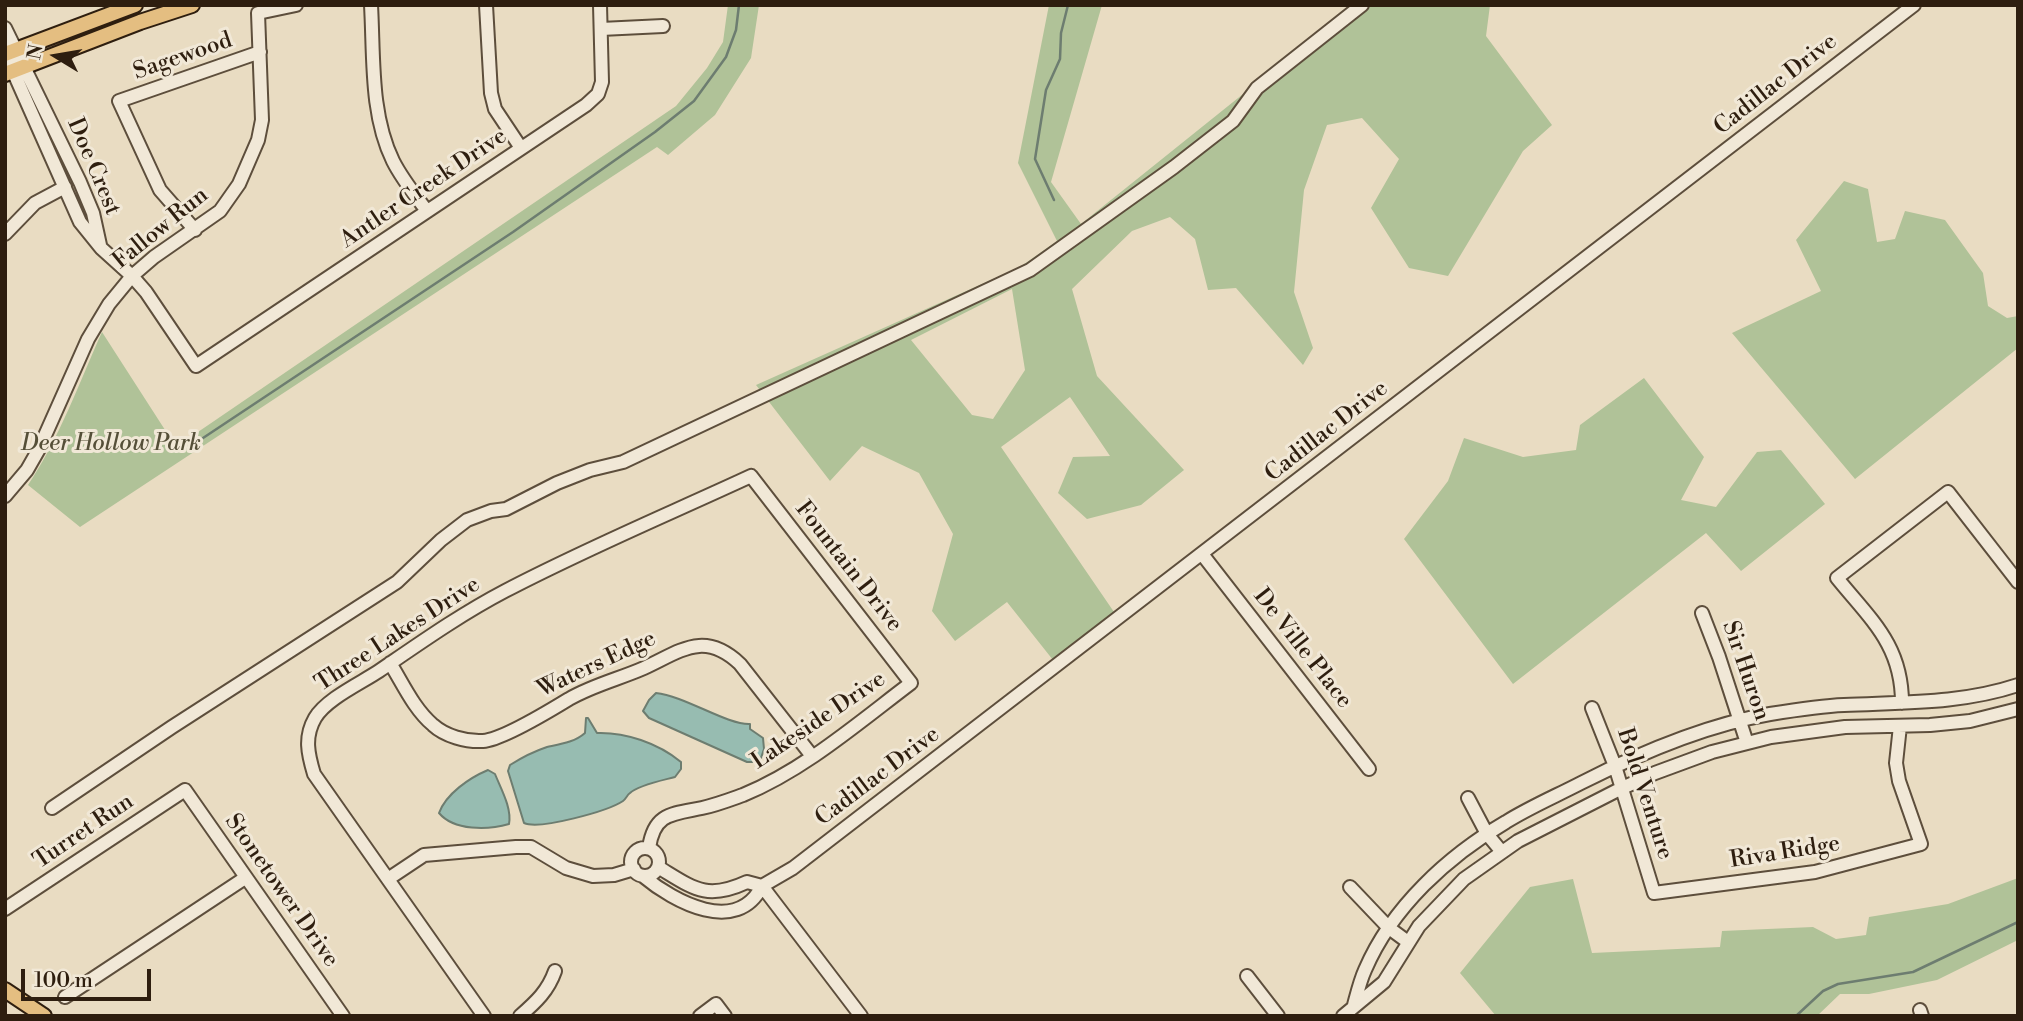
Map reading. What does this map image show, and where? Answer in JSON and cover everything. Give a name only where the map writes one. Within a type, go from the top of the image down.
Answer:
[{"type":"main road","points":[[8,53],[135,5]]},
{"type":"main road","points":[[14,70],[192,5]]},
{"type":"main road","points":[[5,990],[44,1016]]},
{"type":"street","name":"Fallow Run","points":[[5,496],[27,470],[39,449],[97,321],[108,303],[132,276],[154,257],[220,211],[234,194],[258,140],[262,120],[258,13],[296,5]]},
{"type":"street","points":[[371,5],[376,100],[382,132],[394,163],[427,211]]},
{"type":"street","points":[[486,5],[491,93],[495,108],[521,148]]},
{"type":"street","name":"Antler Creek Drive","points":[[196,366],[586,105],[597,94],[602,82],[600,5]]},
{"type":"street","points":[[52,808],[397,582],[441,540],[467,520],[491,511],[506,509],[557,483],[590,470],[623,462],[690,428],[756,400],[1030,270],[1174,167],[1233,121],[1257,88],[1362,5]]},
{"type":"street","name":"Cadillac Drive","points":[[762,886],[803,860],[1914,5]]},
{"type":"street","points":[[601,29],[663,26]]},
{"type":"street","name":"Doe Crest","points":[[5,28],[8,53],[14,70],[80,222],[101,248],[132,276],[196,366]]},
{"type":"street","name":"Sagewood","points":[[195,230],[160,190],[119,101],[260,52]]},
{"type":"street","name":"Doe Crest","points":[[14,70],[80,182],[93,213],[101,248]]},
{"type":"street","points":[[6,233],[35,203],[65,187]]},
{"type":"street","name":"Three Lakes Drive","points":[[484,1016],[314,774],[308,753],[308,740],[316,716],[327,705],[390,663],[506,590],[751,476]]},
{"type":"street","name":"Fountain Drive","points":[[751,476],[911,683]]},
{"type":"street","points":[[1902,703],[1901,678],[1892,649],[1837,578],[1948,492],[2018,582]]},
{"type":"street","name":"De Ville Place","points":[[1202,554],[1369,769]]},
{"type":"street","name":"Sir Huron","points":[[1702,613],[1747,743]]},
{"type":"street","name":"Waters Edge","points":[[390,663],[415,704],[433,726],[450,735],[483,741],[505,735],[580,694],[691,645],[718,647],[740,664],[812,756]]},
{"type":"street","name":"Lakeside Drive","points":[[649,848],[657,824],[665,817],[676,811],[723,802],[764,786],[812,756],[911,683]]},
{"type":"street","points":[[1343,1016],[1384,982],[1408,942],[1440,901],[1464,878],[1518,841],[1622,789],[1689,761],[1747,743],[1823,729],[1970,721],[2018,708],[2015,686],[1966,698],[1820,707],[1740,721],[1693,735],[1615,766],[1507,821],[1450,861],[1424,885],[1389,928],[1365,970],[1354,1005]]},
{"type":"street","name":"Bold Venture","points":[[1592,708],[1615,766],[1654,893]]},
{"type":"street","name":"Riva Ridge","points":[[1654,893],[1815,872],[1921,844],[1899,781],[1896,763],[1900,726]]},
{"type":"street","name":"Stonetower Drive","points":[[185,790],[342,1016]]},
{"type":"street","name":"Turret Run","points":[[5,909],[185,790]]},
{"type":"street","points":[[1468,798],[1487,834],[1502,852]]},
{"type":"street","points":[[388,879],[424,855],[516,847],[537,849],[566,868],[593,876],[638,873],[652,874],[658,867],[657,854],[649,848],[641,848],[634,854],[632,862],[638,873],[660,890],[715,914],[756,900],[762,886]]},
{"type":"street","points":[[658,867],[689,886],[704,891],[726,891],[747,882],[762,886],[861,1016]]},
{"type":"street","points":[[65,997],[245,878]]},
{"type":"street","points":[[681,901],[689,886]]},
{"type":"street","points":[[1350,887],[1389,928],[1408,942]]},
{"type":"street","points":[[726,891],[731,910]]},
{"type":"street","points":[[520,1016],[539,1000],[555,971]]},
{"type":"street","points":[[1247,976],[1278,1016]]},
{"type":"street","points":[[700,1016],[716,1004],[725,1016]]},
{"type":"green space","name":"Deer Hollow Park","points":[[728,5],[759,5],[751,58],[715,115],[668,155],[657,147],[80,527],[28,485],[59,429],[102,332],[176,447],[676,106],[707,68],[723,42]]},
{"type":"green space","points":[[1049,5],[1102,5],[1051,182],[1081,224],[1354,5],[1490,5],[1486,36],[1552,125],[1523,151],[1448,276],[1409,268],[1371,208],[1399,159],[1362,118],[1327,125],[1304,190],[1294,292],[1313,348],[1303,365],[1236,288],[1208,290],[1195,239],[1170,217],[1132,231],[1072,289],[1097,376],[1184,470],[1141,505],[1087,519],[1058,493],[1073,457],[1110,456],[1070,397],[1001,447],[1114,612],[1053,660],[1007,602],[955,641],[932,611],[953,534],[919,473],[862,446],[830,481],[756,385],[1020,267],[1057,241],[1018,163]],"holes":[[[1012,289],[1025,370],[993,419],[972,415],[911,340]]]},
{"type":"green space","points":[[1844,181],[1868,189],[1877,242],[1895,239],[1905,211],[1945,220],[1983,273],[1988,306],[2007,318],[2018,316],[2018,348],[1855,479],[1732,333],[1821,291],[1796,240]]},
{"type":"green space","points":[[1644,378],[1704,457],[1681,500],[1716,507],[1757,452],[1781,450],[1825,504],[1741,571],[1706,533],[1513,684],[1404,539],[1448,481],[1464,438],[1523,457],[1576,450],[1580,425]]},
{"type":"green space","points":[[2018,878],[2018,940],[1937,980],[1869,994],[1840,994],[1817,1016],[1496,1016],[1460,973],[1530,887],[1573,879],[1592,953],[1720,947],[1722,931],[1813,927],[1836,939],[1866,935],[1869,917],[1948,904]]},
{"type":"water","points":[[656,693],[680,699],[730,720],[750,724],[750,729],[763,738],[761,758],[747,762],[649,718],[643,711]]},
{"type":"water","points":[[586,718],[597,733],[630,737],[662,749],[681,762],[681,769],[675,777],[634,790],[623,801],[603,810],[558,822],[524,823],[508,771],[510,765],[547,747],[581,736],[585,733]]},
{"type":"water","points":[[488,770],[495,774],[505,799],[509,824],[472,828],[453,823],[439,813],[447,799],[459,787]]},
{"type":"waterway","points":[[197,442],[513,232],[655,132],[694,101],[726,57],[736,30],[739,5]]},
{"type":"waterway","points":[[1054,200],[1035,159],[1046,90],[1060,59],[1061,33],[1068,5]]},
{"type":"waterway","points":[[1796,1016],[1823,991],[1838,984],[1913,972],[2018,922]]}]
